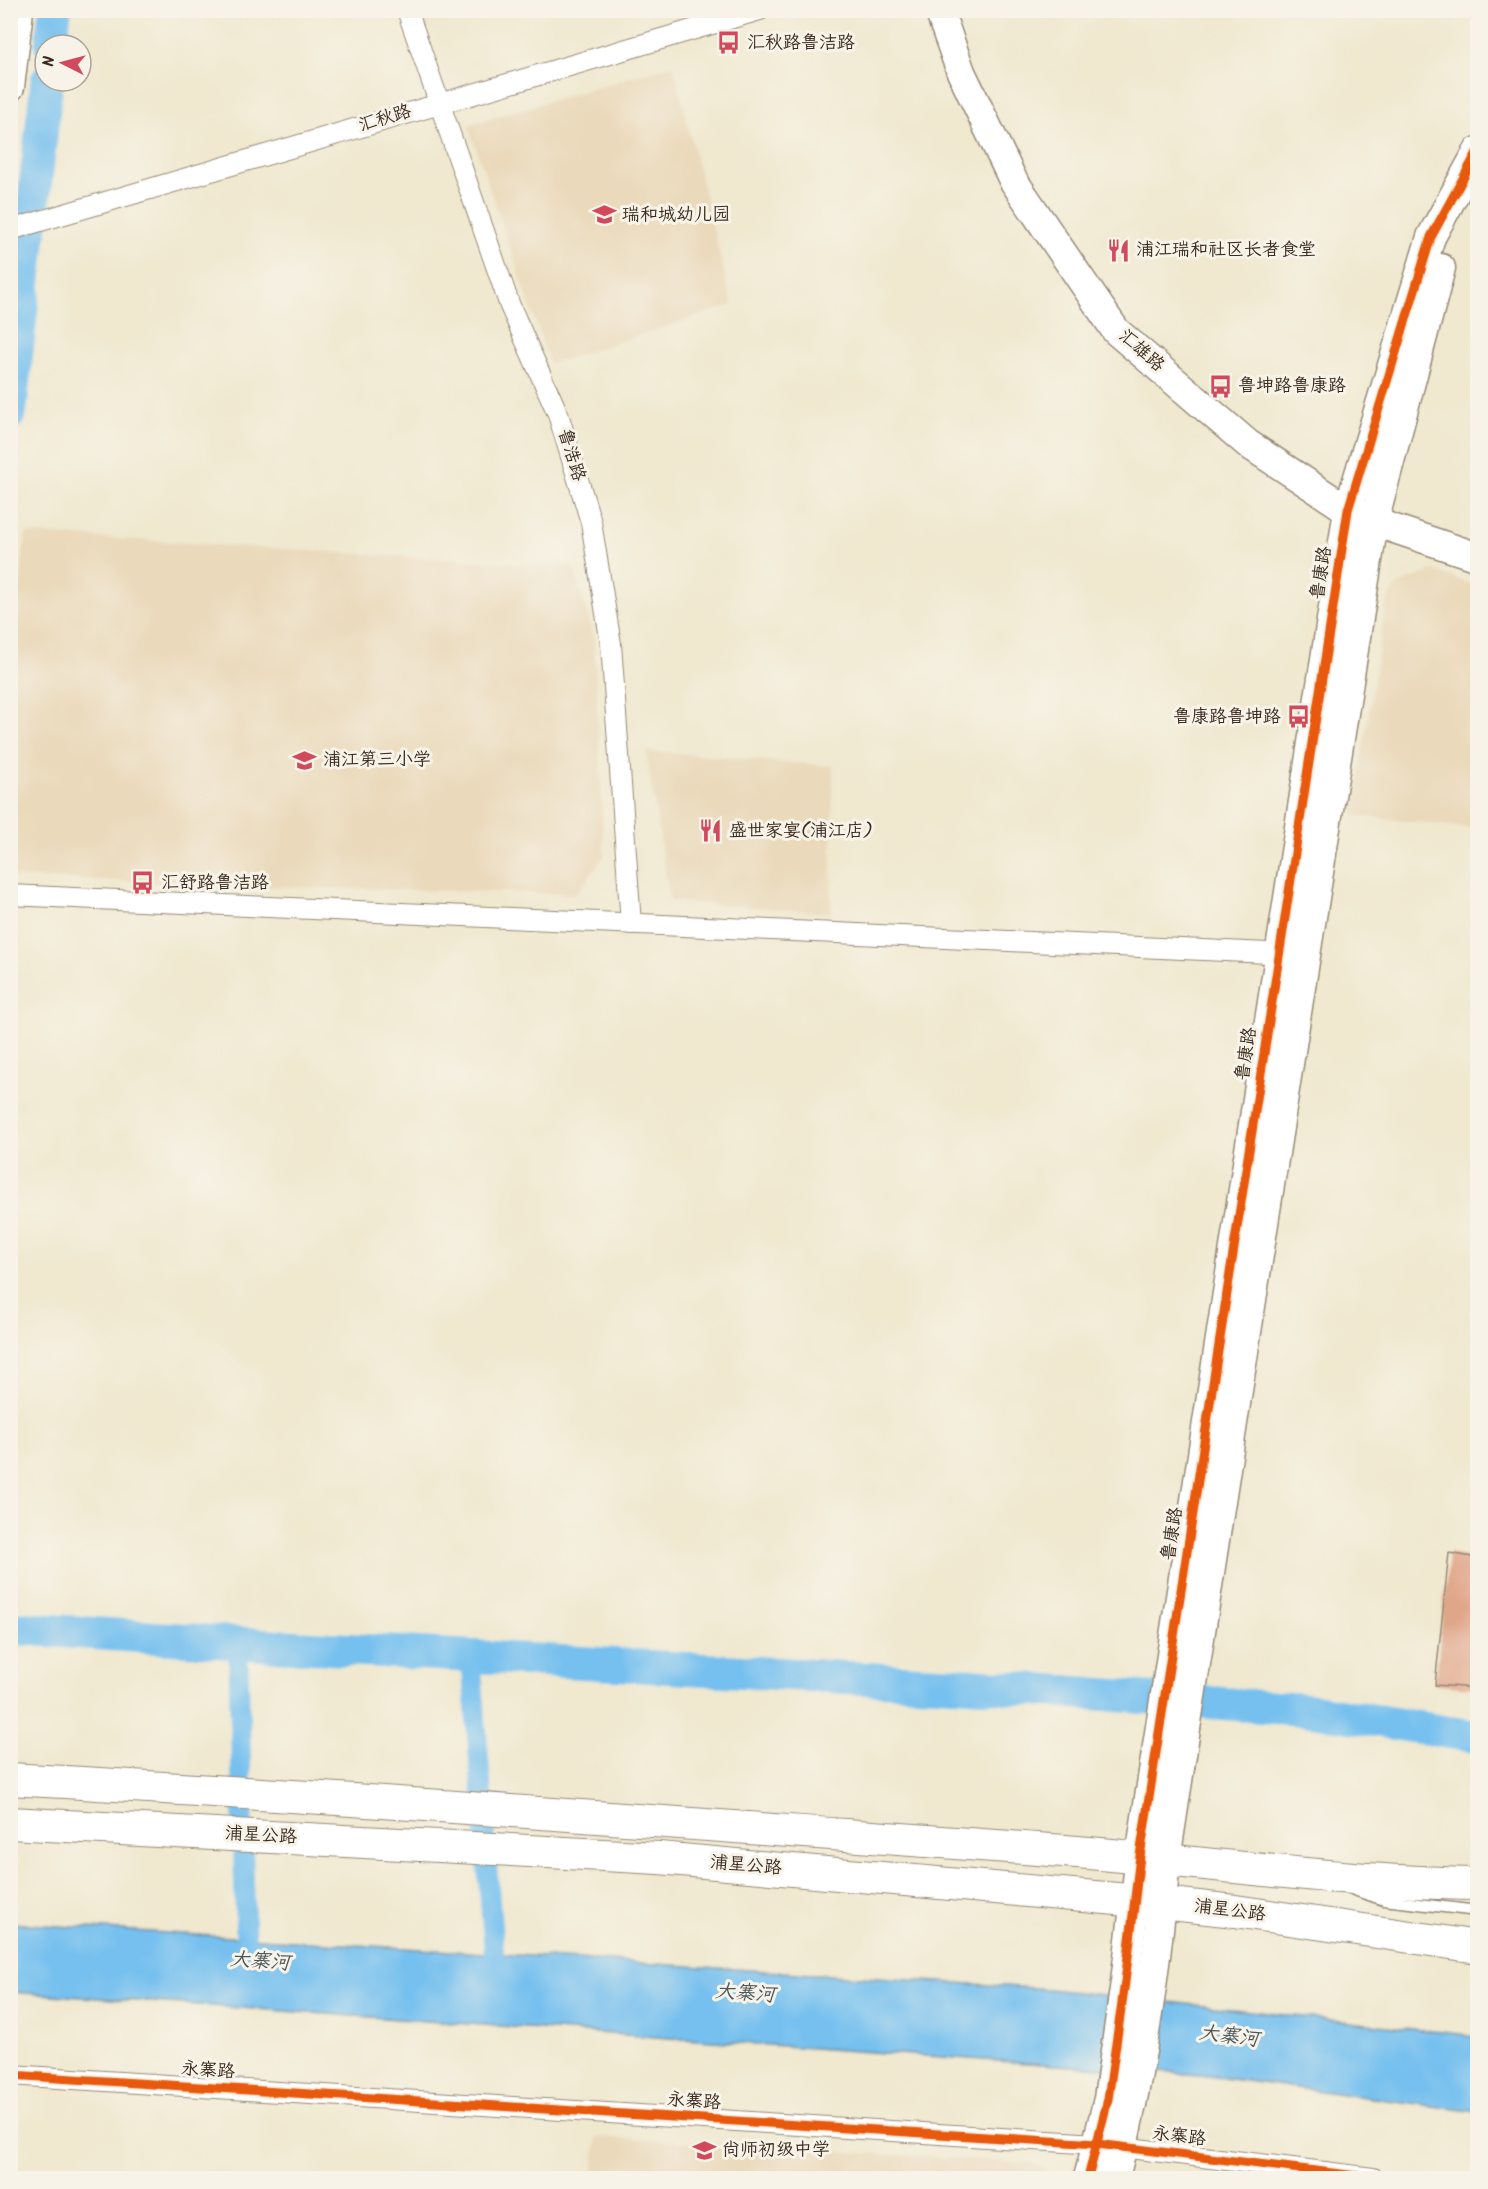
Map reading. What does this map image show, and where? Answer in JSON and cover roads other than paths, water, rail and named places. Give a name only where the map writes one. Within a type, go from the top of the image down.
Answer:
[{"type":"main road","name":"浦星公路","points":[[10,1779],[280,1794],[1153,1858],[1303,1874],[1425,1883],[1478,1884]]},
{"type":"main road","name":"浦星公路","points":[[10,1823],[659,1858],[1235,1911],[1478,1947]]},
{"type":"street","points":[[10,87],[19,10]]},
{"type":"street","name":"鲁浩路","points":[[407,10],[510,306],[558,414],[591,522],[611,644],[632,924]]},
{"type":"street","name":"汇秋路","points":[[10,230],[760,10]]},
{"type":"street","name":"汇雄路","points":[[939,10],[961,72],[1013,180],[1116,331],[1248,444],[1348,510],[1374,522],[1478,557]]},
{"type":"street","name":"鲁康路","points":[[1110,2145],[1121,2101],[1153,1858],[1251,1306],[1348,510],[1431,237],[1478,151]]},
{"type":"street","name":"鲁康路","points":[[1293,955],[1374,522],[1447,243],[1478,184]]},
{"type":"street","points":[[18,896],[1293,955]]},
{"type":"street","name":"永寨路","points":[[10,2075],[1110,2145],[1373,2178]]},
{"type":"street","points":[[1088,2178],[1110,2145]]},
{"type":"street","points":[[1110,2145],[1115,2178]]},
{"type":"lane","points":[[1303,1874],[1384,1900],[1478,1911]]},
{"type":"water","name":"大寨河","points":[[10,1923],[1049,1989],[1477,2036],[1477,2112],[1201,2075],[11,1992]]},
{"type":"waterway","points":[[52,33],[55,10]]},
{"type":"waterway","points":[[10,413],[46,93]]},
{"type":"waterway","points":[[10,1628],[284,1646],[963,1684],[1310,1710],[1478,1737]]},
{"type":"waterway","name":"大寨河","points":[[238,1643],[246,1961]]},
{"type":"waterway","points":[[471,1657],[496,1978]]},
{"type":"place","name":"汇秋路鲁洁路","points":[[729,43]]},
{"type":"place","name":"瑞和城幼儿园","points":[[604,215]]},
{"type":"place","name":"浦江瑞和社区长者食堂","points":[[1118,250]]},
{"type":"place","name":"鲁坤路鲁康路","points":[[1220,386]]},
{"type":"place","name":"鲁康路鲁坤路","points":[[1299,717]]},
{"type":"place","name":"浦江第三小学","points":[[305,760]]},
{"type":"place","name":"盛世家宴(浦江店)","points":[[711,831]]},
{"type":"place","name":"汇舒路鲁洁路","points":[[143,883]]},
{"type":"place","name":"尚师初级中学","points":[[704,2150]]}]
